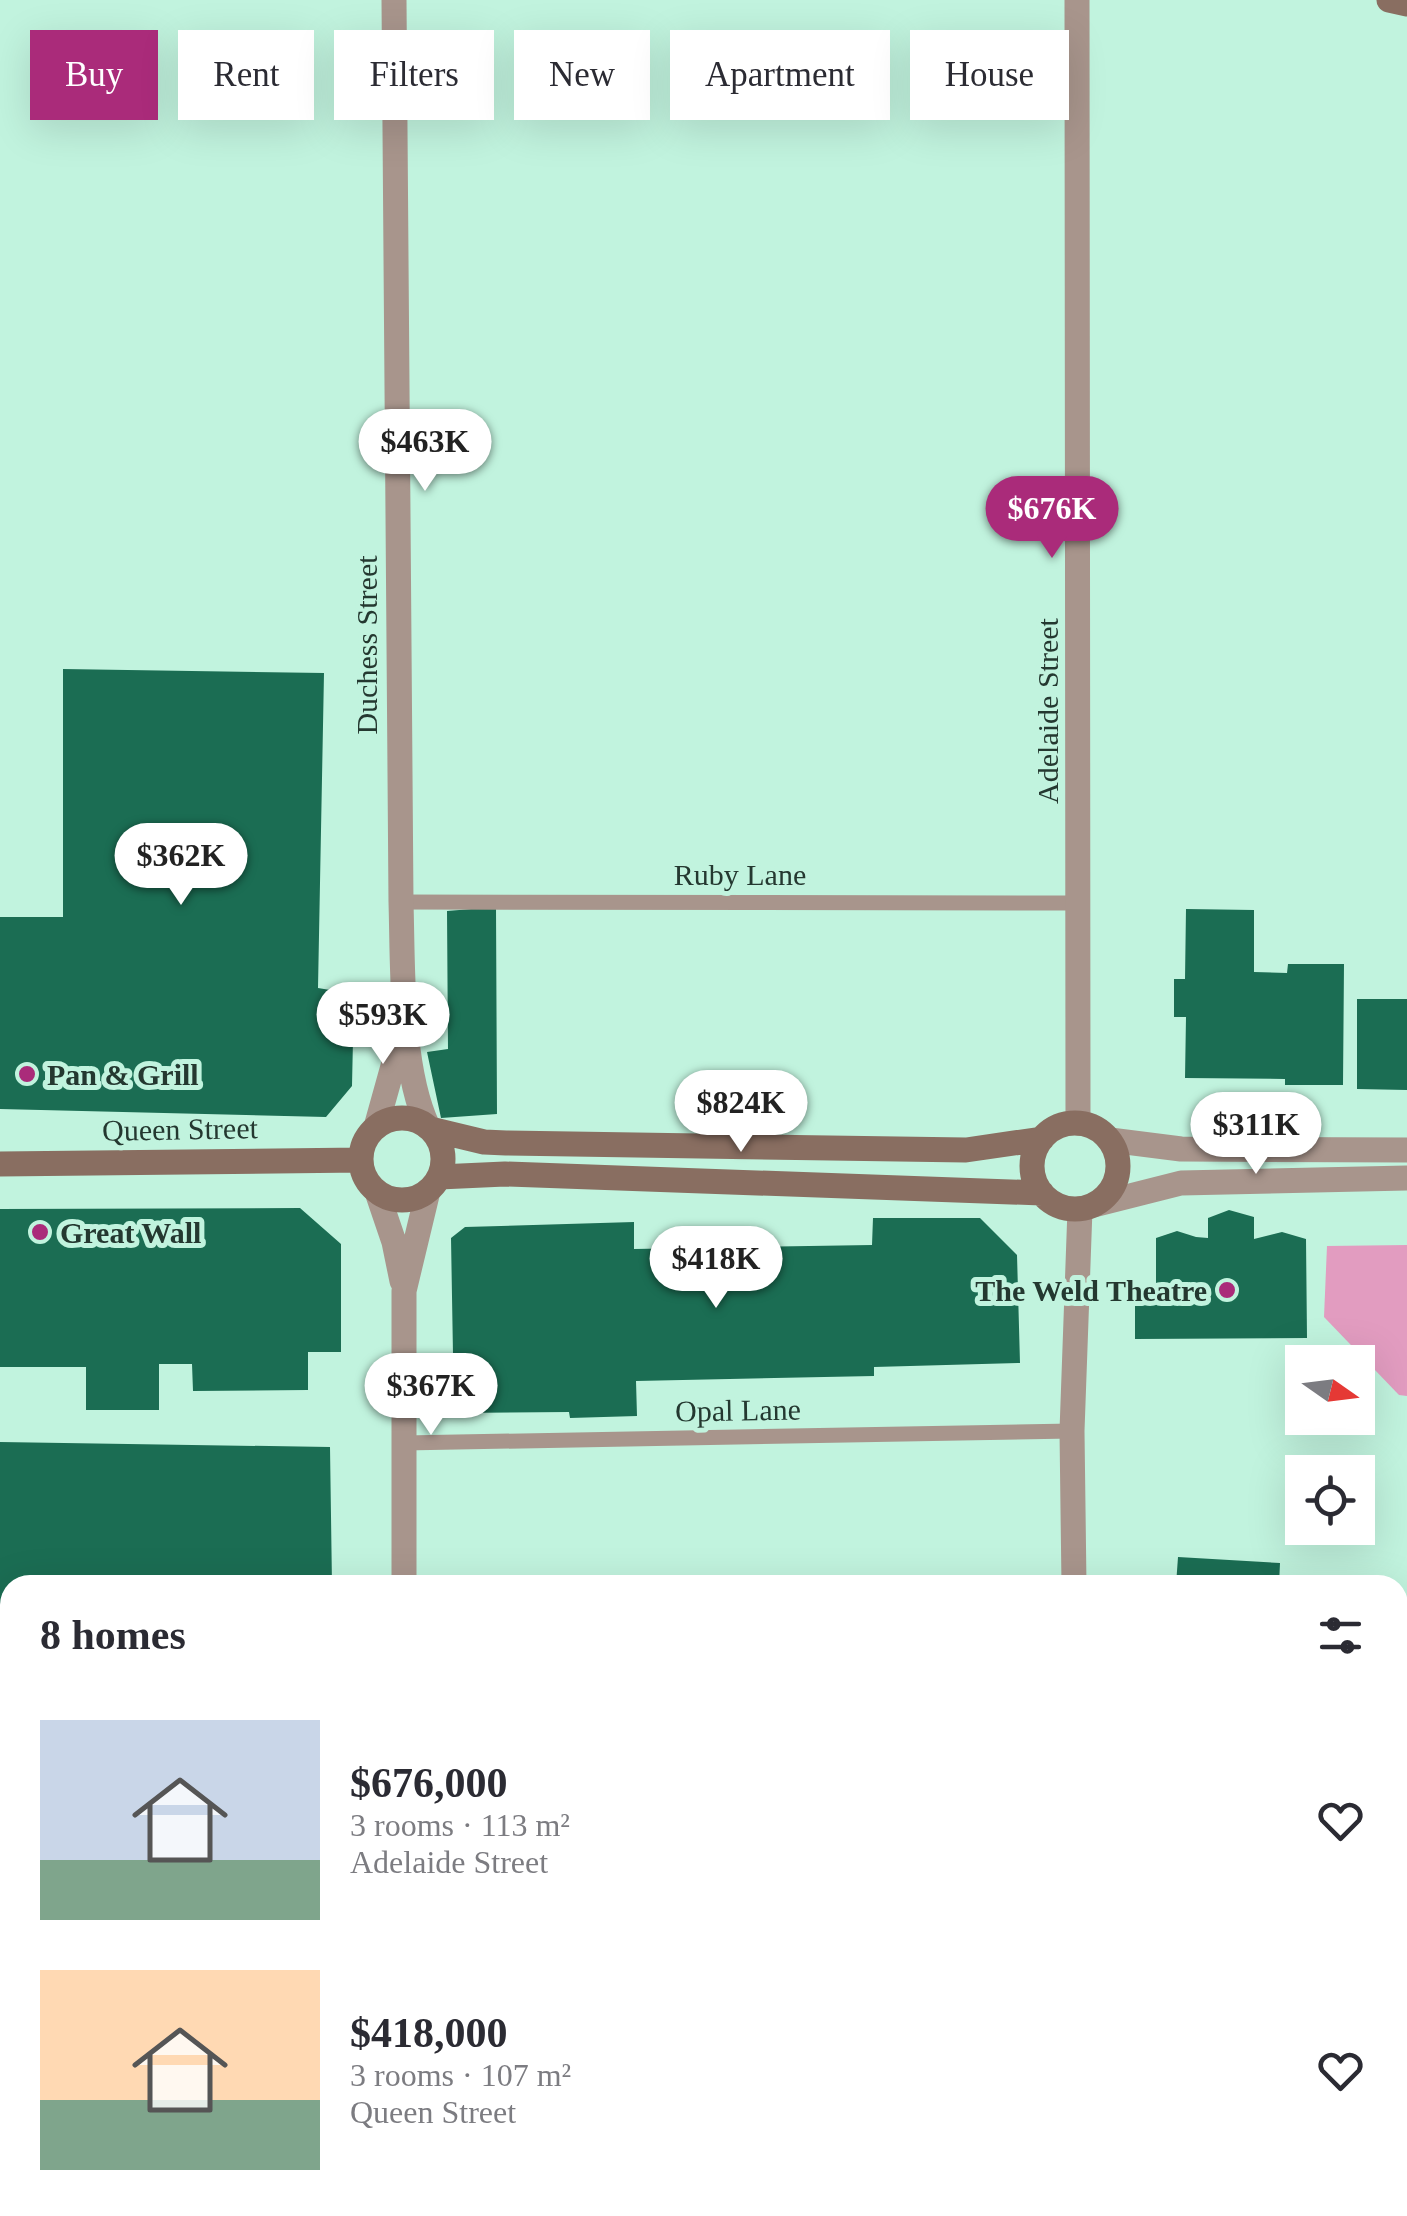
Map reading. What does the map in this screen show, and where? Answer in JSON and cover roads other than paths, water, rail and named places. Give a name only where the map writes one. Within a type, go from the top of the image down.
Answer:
[{"type":"street","name":"Duchess Street","points":[[394,0],[403,989],[416,1095],[429,1128]]},
{"type":"street","name":"Adelaide Street","points":[[1077,0],[1078,1123]]},
{"type":"street","points":[[1389,0],[1407,4]]},
{"type":"street","name":"Duchess Street","points":[[376,1127],[393,1066],[403,989]]},
{"type":"street","points":[[404,1575],[404,1290],[394,1242],[377,1192],[365,1178],[361,1160],[365,1142],[376,1127],[393,1118],[412,1119],[429,1128],[484,1142],[526,1144],[966,1150],[1042,1139]]},
{"type":"street","points":[[1087,1207],[1111,1192],[1118,1178],[1117,1153],[1110,1140],[1093,1126],[1067,1123],[1042,1139],[1033,1159],[1033,1174],[1042,1193],[1060,1206],[1087,1207],[1181,1183],[1407,1178]]},
{"type":"street","points":[[404,1290],[444,1160],[440,1143],[429,1128]]},
{"type":"street","points":[[1110,1140],[1180,1149],[1407,1150]]},
{"type":"street","name":"Queen Street","points":[[0,1164],[361,1160]]},
{"type":"street","points":[[377,1192],[394,1200],[412,1200],[434,1184],[524,1175],[1042,1193]]},
{"type":"street","points":[[1074,1575],[1072,1431],[1087,1207]]},
{"type":"lane","name":"Ruby Lane","points":[[401,902],[1079,902]]},
{"type":"lane","name":"Opal Lane","points":[[404,1443],[1072,1431]]},
{"type":"place","name":"Pan & Grill","points":[[27,1074]]},
{"type":"place","name":"Great Wall","points":[[40,1232]]},
{"type":"place","name":"The Weld Theatre","points":[[1227,1290]]}]
